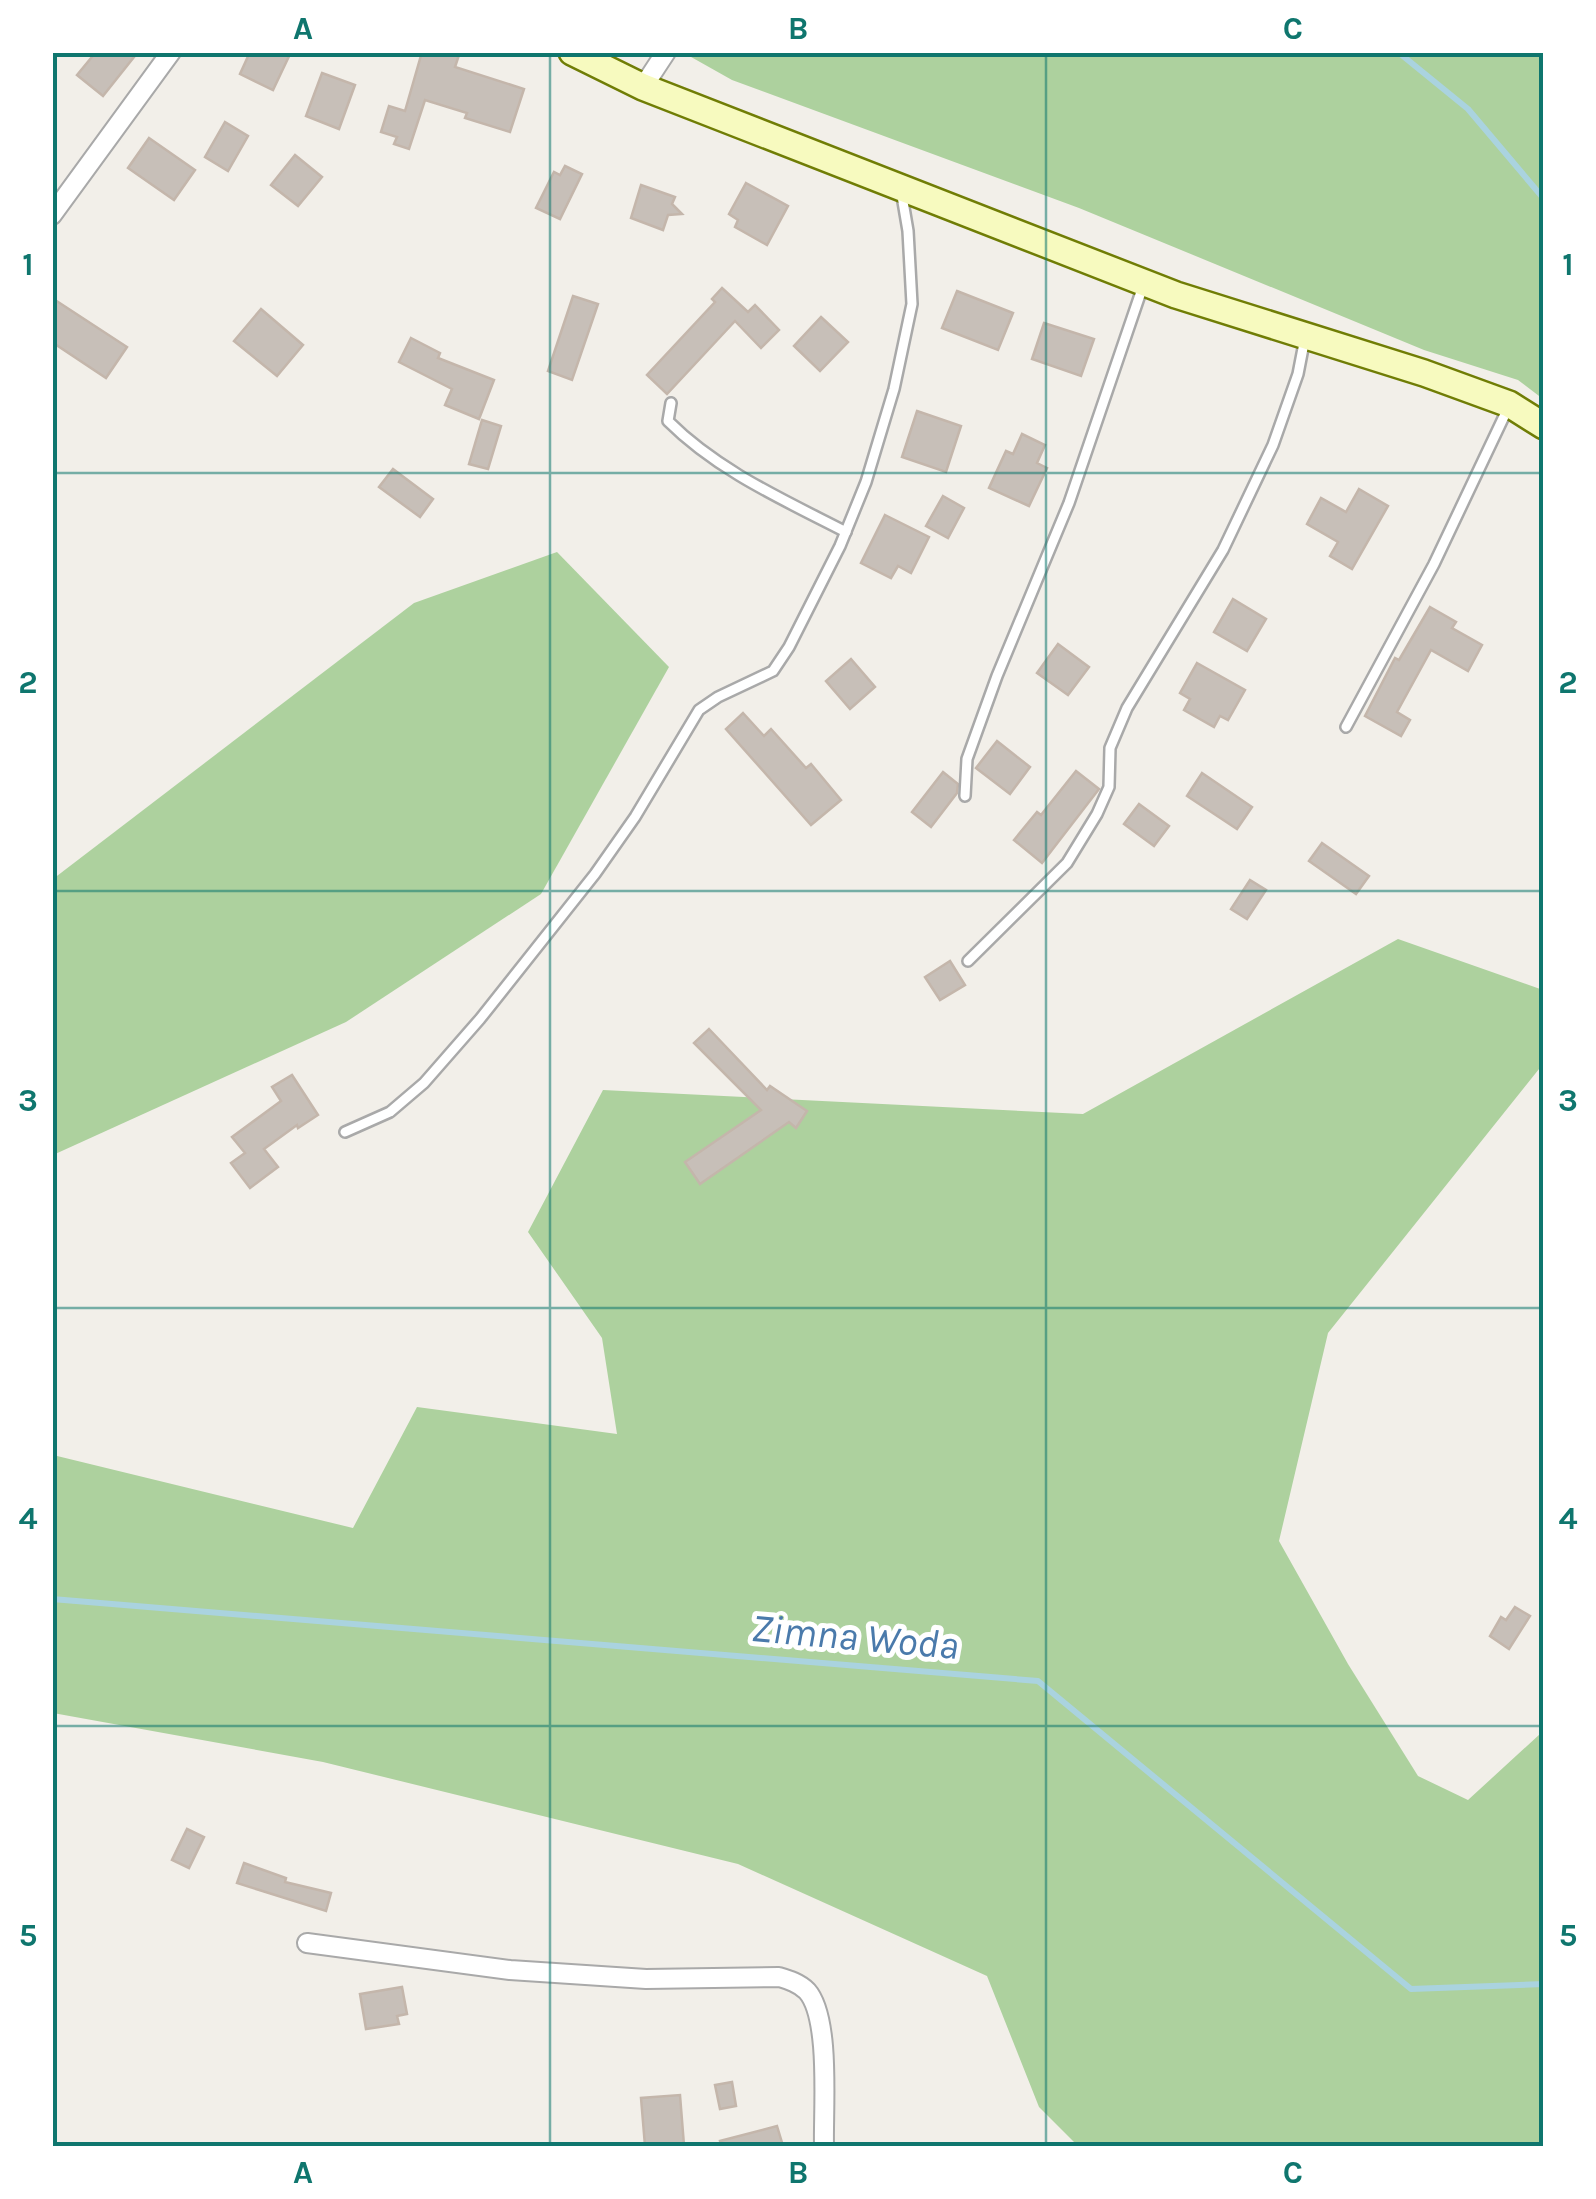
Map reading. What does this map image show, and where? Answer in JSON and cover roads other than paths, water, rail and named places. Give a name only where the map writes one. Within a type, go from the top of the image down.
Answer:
[{"type":"street","points":[[52,215],[171,52]]},
{"type":"street","points":[[572,52],[643,87],[1176,295],[1424,373],[1510,404],[1544,426]]},
{"type":"street","points":[[643,87],[666,52]]},
{"type":"street","points":[[307,1943],[510,1970],[646,1979],[779,1977],[796,1983],[809,1994],[820,2018],[824,2146]]},
{"type":"lane","points":[[345,1132],[390,1112],[424,1083],[480,1019],[605,860],[699,710],[718,696],[774,671],[789,647],[846,532],[866,482],[894,389],[912,304],[908,232],[900,185]]},
{"type":"lane","points":[[965,796],[967,759],[1069,503],[1145,282]]},
{"type":"lane","points":[[968,961],[1067,863],[1098,814],[1109,787],[1110,748],[1126,708],[1232,533],[1273,445],[1298,374],[1305,336]]},
{"type":"lane","points":[[671,403],[668,421],[688,440],[757,486],[846,532]]},
{"type":"lane","points":[[1346,727],[1434,564],[1510,404]]},
{"type":"waterway","points":[[1398,52],[1468,109],[1544,199]]},
{"type":"waterway","name":"Zimna Woda","points":[[52,1599],[1038,1681],[1411,1989],[1544,1984]]}]
